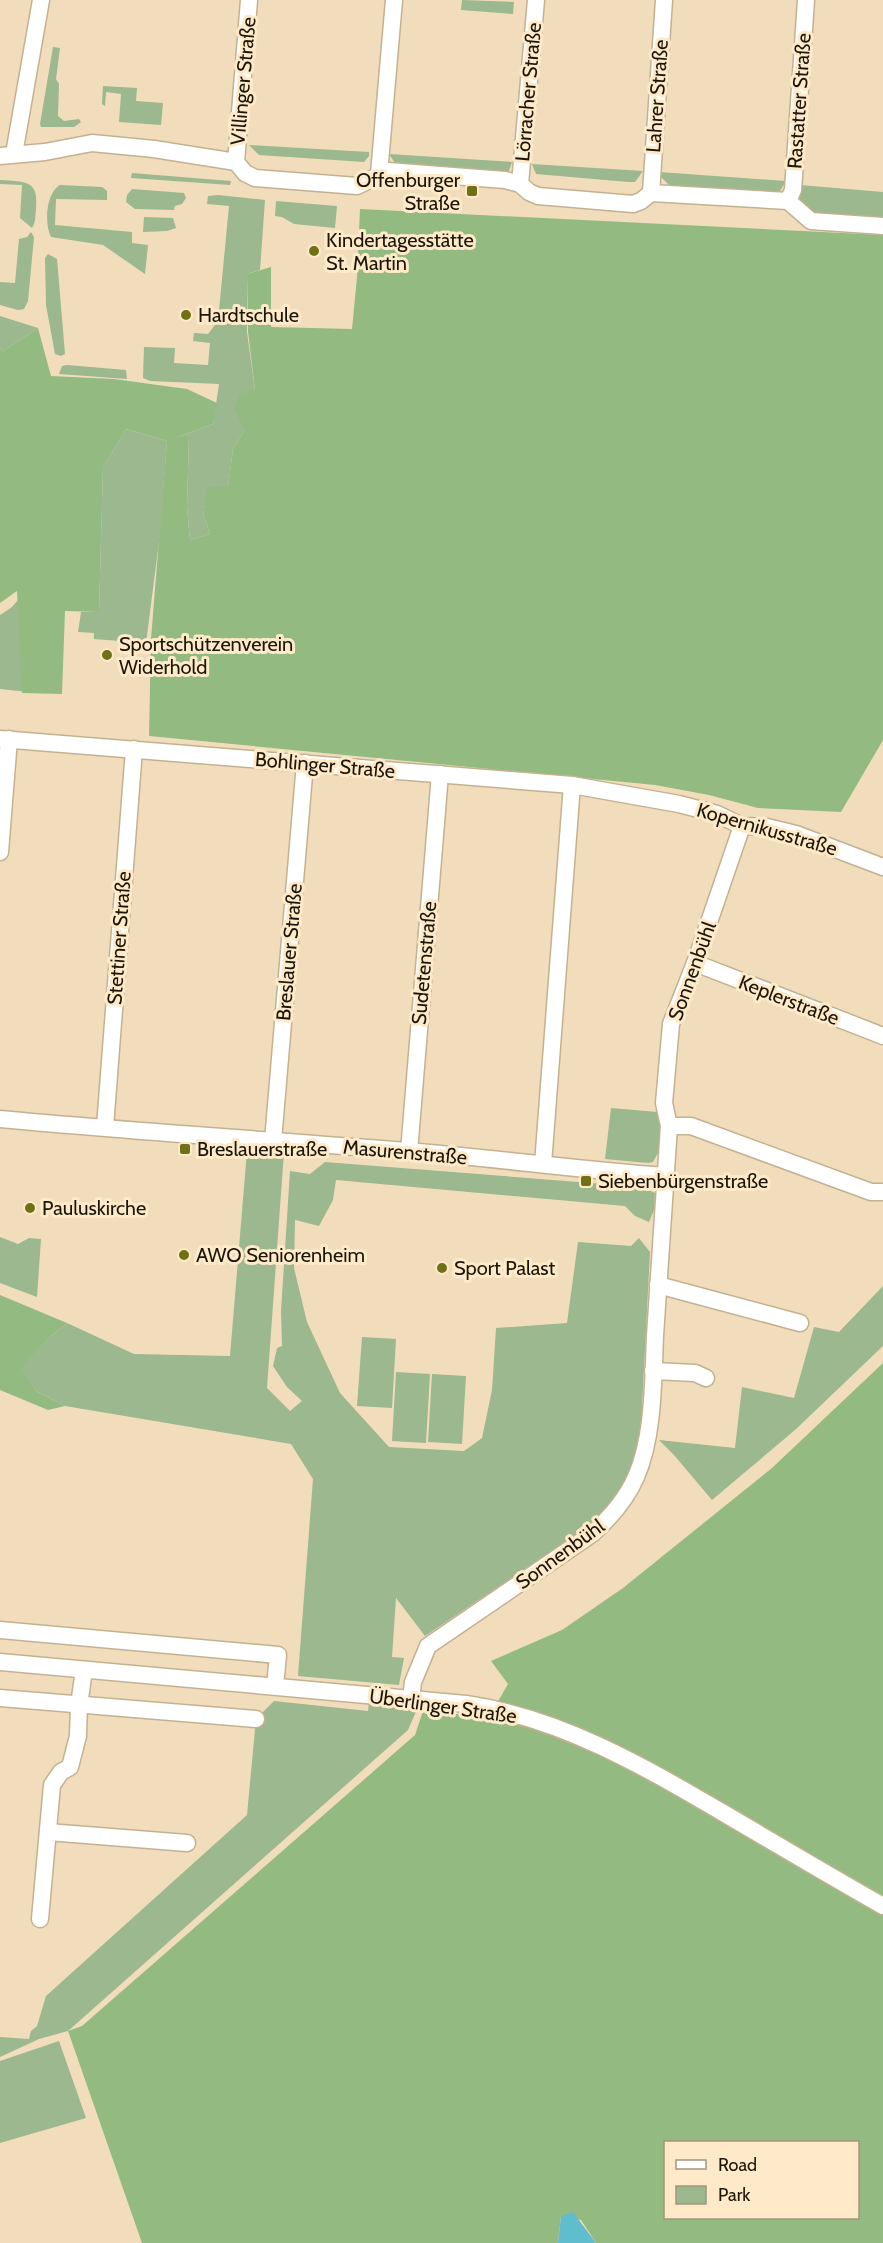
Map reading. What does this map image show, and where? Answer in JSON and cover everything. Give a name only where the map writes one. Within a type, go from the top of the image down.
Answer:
[{"type":"street","points":[[41,0],[7,155],[45,152],[92,143],[143,147],[236,162],[245,173],[255,178],[357,186],[388,171],[505,180],[520,184],[538,196],[633,204],[651,193],[788,201],[810,221],[883,226]]},
{"type":"street","name":"Villinger Straße","points":[[236,162],[249,0]]},
{"type":"street","points":[[379,174],[394,0]]},
{"type":"street","name":"Lörracher Straße","points":[[520,184],[536,0]]},
{"type":"street","name":"Lahrer Straße","points":[[651,193],[664,0]]},
{"type":"street","name":"Rastatter Straße","points":[[788,201],[793,190],[806,0]]},
{"type":"street","points":[[0,852],[5,739]]},
{"type":"street","name":"Bohlinger Straße","points":[[5,739],[572,785],[649,798]]},
{"type":"street","name":"Stettiner Straße","points":[[105,1127],[134,749]]},
{"type":"street","name":"Breslauer Straße","points":[[273,1141],[305,763]]},
{"type":"street","name":"Sudetenstraße","points":[[409,1152],[440,774]]},
{"type":"street","points":[[543,1164],[572,785]]},
{"type":"street","name":"Kopernikusstraße","points":[[649,798],[717,814],[742,826],[767,827],[796,834],[883,867]]},
{"type":"street","name":"Sonnenbühl","points":[[411,1699],[413,1682],[428,1646],[592,1534],[613,1516],[628,1494],[637,1475],[647,1442],[653,1371],[669,1126],[664,1103],[671,1024],[695,963],[742,826]]},
{"type":"street","name":"Keplerstraße","points":[[695,963],[883,1036]]},
{"type":"street","name":"Masurenstraße","points":[[0,1119],[409,1152],[665,1176]]},
{"type":"street","points":[[669,1126],[691,1126],[871,1192],[883,1192]]},
{"type":"street","points":[[658,1285],[800,1323]]},
{"type":"street","points":[[653,1371],[695,1373],[706,1378]]},
{"type":"street","points":[[0,1630],[278,1655],[275,1686]]},
{"type":"street","name":"Überlinger Straße","points":[[0,1662],[411,1699],[492,1708],[530,1718],[570,1732],[608,1750],[701,1800],[883,1906]]},
{"type":"street","points":[[40,1919],[52,1785],[61,1772],[70,1767],[78,1736],[79,1705],[84,1670]]},
{"type":"street","points":[[0,1698],[256,1719]]},
{"type":"street","points":[[48,1832],[187,1843]]},
{"type":"green space","points":[[462,0],[514,2],[513,14],[461,10]]},
{"type":"green space","points":[[53,47],[60,48],[56,79],[59,84],[58,116],[64,121],[79,119],[81,122],[74,127],[41,127],[40,124]]},
{"type":"green space","points":[[103,86],[137,88],[136,101],[163,103],[161,125],[119,122],[121,94],[106,92],[105,106],[102,104]]},
{"type":"green space","points":[[249,145],[369,152],[369,156],[364,162],[259,155]]},
{"type":"green space","points":[[389,154],[512,162],[509,171],[505,172],[401,165],[395,163]]},
{"type":"green space","points":[[532,164],[643,171],[635,182],[628,182],[536,174]]},
{"type":"green space","points":[[659,172],[786,181],[780,191],[762,192],[669,185]]},
{"type":"green space","points":[[132,173],[231,181],[230,185],[131,178]]},
{"type":"green space","points":[[0,180],[23,182],[33,187],[36,199],[32,228],[20,218],[22,185],[0,184]]},
{"type":"green space","points":[[60,185],[102,187],[107,191],[107,200],[56,199],[55,225],[132,232],[132,243],[148,245],[145,274],[103,245],[51,237],[47,224],[49,201],[55,189]]},
{"type":"green space","points":[[800,185],[883,192],[883,218],[812,213],[800,202]]},
{"type":"green space","points":[[132,189],[184,193],[186,198],[182,204],[175,206],[174,210],[135,209],[126,202],[127,195]]},
{"type":"green space","points":[[208,196],[265,200],[260,270],[247,274],[247,332],[255,390],[244,431],[233,449],[228,487],[209,487],[203,514],[210,534],[190,540],[187,507],[189,435],[167,441],[213,424],[219,384],[150,381],[143,378],[144,347],[175,348],[174,363],[208,365],[210,343],[193,341],[194,333],[208,334],[218,321],[229,206],[207,204]]},
{"type":"green space","points":[[276,201],[337,206],[335,228],[294,224],[275,216]]},
{"type":"green space","points":[[360,209],[883,235],[883,740],[841,812],[758,808],[709,795],[655,785],[149,736],[151,639],[167,441],[126,429],[103,468],[99,612],[65,611],[62,694],[22,693],[17,591],[0,603],[0,348],[3,351],[38,328],[51,376],[114,379],[187,389],[217,403],[213,424],[175,438],[189,435],[187,507],[190,540],[210,534],[203,514],[208,487],[228,486],[233,449],[244,431],[234,409],[240,394],[255,390],[248,332],[247,274],[271,267],[271,327],[352,329]]},
{"type":"green space","points":[[144,217],[173,218],[176,228],[167,231],[143,232]]},
{"type":"green space","points":[[31,232],[34,237],[28,301],[24,309],[18,310],[0,305],[0,282],[15,283],[19,239],[27,237]]},
{"type":"green space","points":[[48,254],[57,259],[65,354],[61,356],[55,354],[46,305],[45,258]]},
{"type":"green space","points":[[0,316],[38,328],[3,351],[0,348]]},
{"type":"green space","points":[[62,366],[126,370],[127,379],[59,374]]},
{"type":"green space","points":[[126,429],[167,441],[160,534],[146,643],[94,639],[94,633],[78,632],[81,612],[99,612],[103,468]]},
{"type":"green space","points":[[23,594],[37,693],[0,689],[0,615],[12,607]]},
{"type":"green space","points":[[611,1108],[658,1112],[663,1135],[662,1153],[658,1153],[653,1162],[605,1159]]},
{"type":"green space","points":[[247,1151],[284,1152],[267,1388],[290,1411],[302,1401],[287,1387],[273,1366],[277,1348],[282,1346],[281,1311],[290,1171],[310,1174],[325,1162],[642,1187],[655,1193],[654,1210],[649,1222],[635,1216],[625,1206],[336,1180],[333,1200],[319,1226],[295,1220],[294,1268],[307,1322],[340,1393],[389,1447],[464,1451],[482,1438],[492,1390],[496,1328],[567,1323],[578,1242],[631,1246],[639,1238],[650,1252],[641,1426],[635,1456],[625,1481],[610,1504],[589,1526],[425,1636],[396,1598],[392,1657],[404,1658],[399,1685],[298,1676],[313,1479],[291,1444],[65,1406],[36,1391],[20,1368],[67,1323],[134,1354],[230,1356]]},
{"type":"green space","points":[[0,1237],[18,1244],[29,1238],[41,1239],[37,1297],[0,1283]]},
{"type":"green space","points":[[883,1286],[883,1346],[795,1430],[712,1500],[659,1440],[735,1448],[742,1387],[794,1398],[814,1327],[839,1332]]},
{"type":"green space","points":[[0,1295],[67,1323],[51,1336],[21,1368],[36,1391],[65,1406],[48,1410],[0,1390]]},
{"type":"green space","points":[[362,1337],[396,1339],[392,1408],[357,1406]]},
{"type":"green space","points":[[883,1363],[883,2243],[596,2243],[581,2220],[561,2216],[558,2243],[142,2243],[68,2031],[82,2026],[415,1735],[423,1711],[489,1717],[508,1684],[491,1661],[562,1630],[623,1588],[772,1468]]},
{"type":"green space","points":[[396,1372],[430,1374],[426,1443],[392,1441]]},
{"type":"green space","points":[[432,1374],[466,1376],[462,1444],[428,1442]]},
{"type":"green space","points":[[274,1701],[368,1711],[369,1701],[418,1707],[408,1730],[68,2031],[39,2039],[0,2057],[0,2037],[29,2039],[31,2031],[37,2026],[46,1996],[247,1815],[256,1719]]},
{"type":"green space","points":[[59,2041],[86,2118],[0,2143],[0,2061]]},
{"type":"water","points":[[573,2212],[596,2243],[558,2243],[561,2216]]},
{"type":"place","name":"Offenburger Straße","points":[[472,191]]},
{"type":"place","name":"Kindertagesstätte St. Martin","points":[[314,251]]},
{"type":"place","name":"Hardtschule","points":[[186,315]]},
{"type":"place","name":"Sportschützenverein Widerhold","points":[[107,655]]},
{"type":"place","name":"Breslauerstraße","points":[[185,1149]]},
{"type":"place","name":"Siebenbürgenstraße","points":[[586,1181]]},
{"type":"place","name":"Pauluskirche","points":[[30,1208]]},
{"type":"place","name":"AWO Seniorenheim","points":[[184,1255]]},
{"type":"place","name":"Sport Palast","points":[[442,1268]]}]
